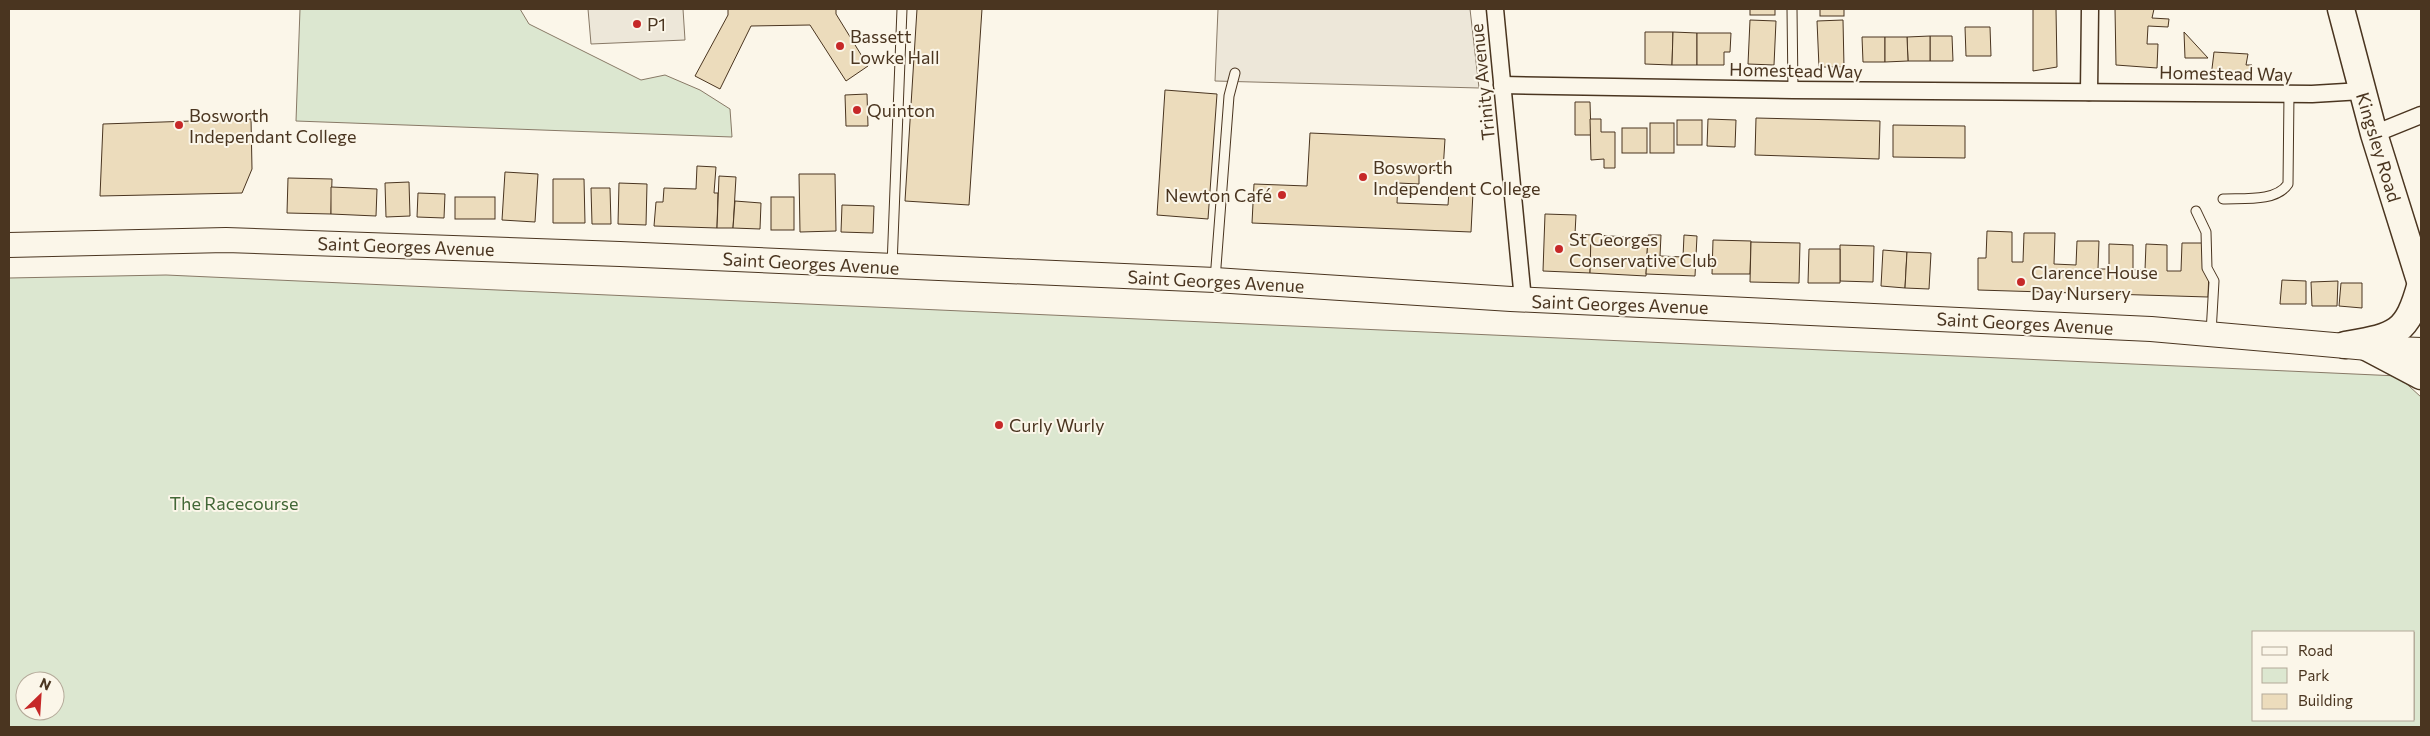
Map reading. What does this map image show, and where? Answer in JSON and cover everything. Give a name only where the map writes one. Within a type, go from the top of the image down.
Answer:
[{"type":"main road","name":"Kingsley Road","points":[[2341,9],[2374,134],[2421,284]]},
{"type":"main road","points":[[2357,346],[2377,340],[2401,329],[2410,318],[2421,284]]},
{"type":"main road","points":[[2357,346],[2421,376]]},
{"type":"street","name":"Trinity Avenue","points":[[1495,9],[1523,300]]},
{"type":"street","points":[[2089,92],[2090,9]]},
{"type":"street","name":"Homestead Way","points":[[1502,85],[1792,90],[2290,94],[2362,91]]},
{"type":"street","points":[[2374,134],[2421,115]]},
{"type":"street","name":"Saint Georges Avenue","points":[[9,245],[226,240],[1215,280],[1523,300],[2151,329],[2421,350]]},
{"type":"lane","points":[[892,266],[902,9]]},
{"type":"lane","points":[[1792,9],[1792,90]]},
{"type":"lane","points":[[1215,280],[1229,96],[1235,73]]},
{"type":"lane","points":[[2223,199],[2268,196],[2283,191],[2288,184],[2290,94]]},
{"type":"lane","points":[[2196,211],[2206,232],[2207,268],[2214,281],[2211,335]]},
{"type":"green space","points":[[300,9],[520,9],[529,24],[641,80],[665,75],[700,90],[730,109],[732,137],[296,121]]},
{"type":"green space","name":"The Racecourse","points":[[166,275],[2398,376],[2421,397],[2421,727],[9,727],[9,278]]},
{"type":"shaded area","name":"P1","points":[[588,9],[683,9],[685,40],[591,44]]},
{"type":"shaded area","points":[[1218,9],[1470,9],[1479,88],[1215,81]]},
{"type":"building","name":"Bassett Lowke Hall","points":[[728,9],[836,9],[836,14],[868,66],[846,81],[810,25],[751,26],[720,89],[695,76],[728,15]]},
{"type":"building","points":[[917,9],[982,9],[969,205],[905,201]]},
{"type":"building","points":[[1750,9],[1775,9],[1775,15],[1750,15]]},
{"type":"building","points":[[1820,9],[1844,9],[1844,16],[1820,16]]},
{"type":"building","points":[[2033,9],[2056,9],[2057,67],[2033,71]]},
{"type":"building","points":[[2115,9],[2154,9],[2152,18],[2169,19],[2168,27],[2148,26],[2147,44],[2158,44],[2157,68],[2116,65]]},
{"type":"building","points":[[1750,20],[1776,21],[1774,65],[1748,64]]},
{"type":"building","points":[[1843,20],[1844,67],[1819,67],[1817,21]]},
{"type":"building","points":[[1965,27],[1990,27],[1991,56],[1966,56]]},
{"type":"building","points":[[1645,32],[1673,32],[1672,65],[1645,64]]},
{"type":"building","points":[[1673,32],[1697,33],[1697,65],[1672,65]]},
{"type":"building","points":[[2184,32],[2208,58],[2185,58]]},
{"type":"building","points":[[1697,33],[1731,33],[1730,52],[1724,52],[1724,65],[1697,65]]},
{"type":"building","points":[[1930,36],[1952,36],[1953,61],[1930,61]]},
{"type":"building","points":[[1930,36],[1930,61],[1908,61],[1907,37]]},
{"type":"building","points":[[1862,37],[1885,37],[1885,62],[1863,62]]},
{"type":"building","points":[[1885,37],[1907,37],[1908,61],[1885,62]]},
{"type":"building","points":[[2214,52],[2248,54],[2246,65],[2252,65],[2251,77],[2211,77]]},
{"type":"building","points":[[1165,90],[1217,94],[1208,219],[1157,215]]},
{"type":"building","name":"Quinton","points":[[867,94],[868,126],[846,126],[845,95]]},
{"type":"building","points":[[1575,102],[1590,102],[1591,135],[1575,135]]},
{"type":"building","points":[[1756,118],[1880,121],[1879,159],[1755,155]]},
{"type":"building","points":[[251,119],[252,169],[242,193],[100,196],[103,124]]},
{"type":"building","points":[[1590,119],[1601,119],[1601,132],[1615,132],[1615,168],[1604,168],[1604,159],[1591,160]]},
{"type":"building","points":[[1708,119],[1736,120],[1735,147],[1707,146]]},
{"type":"building","points":[[1677,120],[1702,120],[1702,145],[1677,145]]},
{"type":"building","points":[[1650,123],[1674,123],[1674,153],[1650,153]]},
{"type":"building","points":[[1893,125],[1965,126],[1965,158],[1893,157]]},
{"type":"building","points":[[1622,128],[1647,128],[1647,153],[1622,153]]},
{"type":"building","name":"Bosworth Independent College","points":[[1310,133],[1445,139],[1443,171],[1419,170],[1419,184],[1398,183],[1397,203],[1448,205],[1449,191],[1473,192],[1471,232],[1252,223],[1254,184],[1307,186]]},
{"type":"building","points":[[697,166],[716,167],[714,193],[718,193],[717,228],[654,226],[656,202],[663,202],[664,188],[696,189]]},
{"type":"building","points":[[505,172],[538,174],[535,222],[502,220]]},
{"type":"building","points":[[799,174],[835,174],[836,231],[800,232]]},
{"type":"building","points":[[719,176],[736,177],[733,228],[717,228]]},
{"type":"building","points":[[288,178],[332,179],[331,214],[287,213]]},
{"type":"building","points":[[553,179],[584,179],[585,223],[553,223]]},
{"type":"building","points":[[409,182],[410,216],[386,217],[385,183]]},
{"type":"building","points":[[619,183],[647,184],[646,225],[618,224]]},
{"type":"building","points":[[331,187],[377,189],[376,216],[331,214]]},
{"type":"building","points":[[591,188],[610,188],[611,224],[592,224]]},
{"type":"building","points":[[418,193],[445,194],[444,218],[417,217]]},
{"type":"building","points":[[455,197],[495,197],[495,219],[455,219]]},
{"type":"building","points":[[771,197],[794,197],[794,230],[771,230]]},
{"type":"building","points":[[735,201],[761,203],[760,229],[733,228]]},
{"type":"building","points":[[842,205],[874,206],[873,233],[841,232]]},
{"type":"building","points":[[1545,214],[1576,215],[1575,234],[1591,235],[1590,273],[1543,271]]},
{"type":"building","points":[[1987,231],[2012,232],[2012,262],[2023,262],[2024,233],[2055,233],[2054,264],[2076,265],[2077,241],[2099,241],[2098,269],[2109,269],[2109,244],[2133,245],[2133,270],[2145,270],[2146,244],[2167,245],[2167,271],[2181,271],[2182,243],[2203,243],[2203,269],[2209,270],[2208,297],[1978,290],[1978,258],[1986,258]]},
{"type":"building","points":[[1591,235],[1648,238],[1646,276],[1590,273]]},
{"type":"building","points":[[1648,235],[1661,235],[1660,256],[1683,257],[1684,235],[1697,236],[1695,276],[1646,274]]},
{"type":"building","points":[[1713,240],[1751,241],[1750,274],[1712,274]]},
{"type":"building","points":[[1751,242],[1800,243],[1799,283],[1750,282]]},
{"type":"building","points":[[1840,245],[1874,246],[1873,282],[1840,281]]},
{"type":"building","points":[[1809,249],[1840,249],[1840,283],[1808,283]]},
{"type":"building","points":[[1883,250],[1907,252],[1905,288],[1881,286]]},
{"type":"building","points":[[1907,252],[1931,253],[1929,289],[1905,288]]},
{"type":"building","points":[[2282,280],[2306,281],[2306,304],[2280,304]]},
{"type":"building","points":[[2338,281],[2337,306],[2312,306],[2311,282]]},
{"type":"building","points":[[2341,283],[2362,283],[2362,308],[2339,306]]},
{"type":"place","name":"P1","points":[[637,24]]},
{"type":"place","name":"Bassett Lowke Hall","points":[[840,46]]},
{"type":"place","name":"Quinton","points":[[857,110]]},
{"type":"place","name":"Bosworth Independant College","points":[[179,125]]},
{"type":"place","name":"Bosworth Independent College","points":[[1363,177]]},
{"type":"place","name":"Newton Café","points":[[1282,195]]},
{"type":"place","name":"St Georges Conservative Club","points":[[1559,249]]},
{"type":"place","name":"Clarence House Day Nursery","points":[[2021,282]]},
{"type":"place","name":"Curly Wurly","points":[[999,425]]}]
